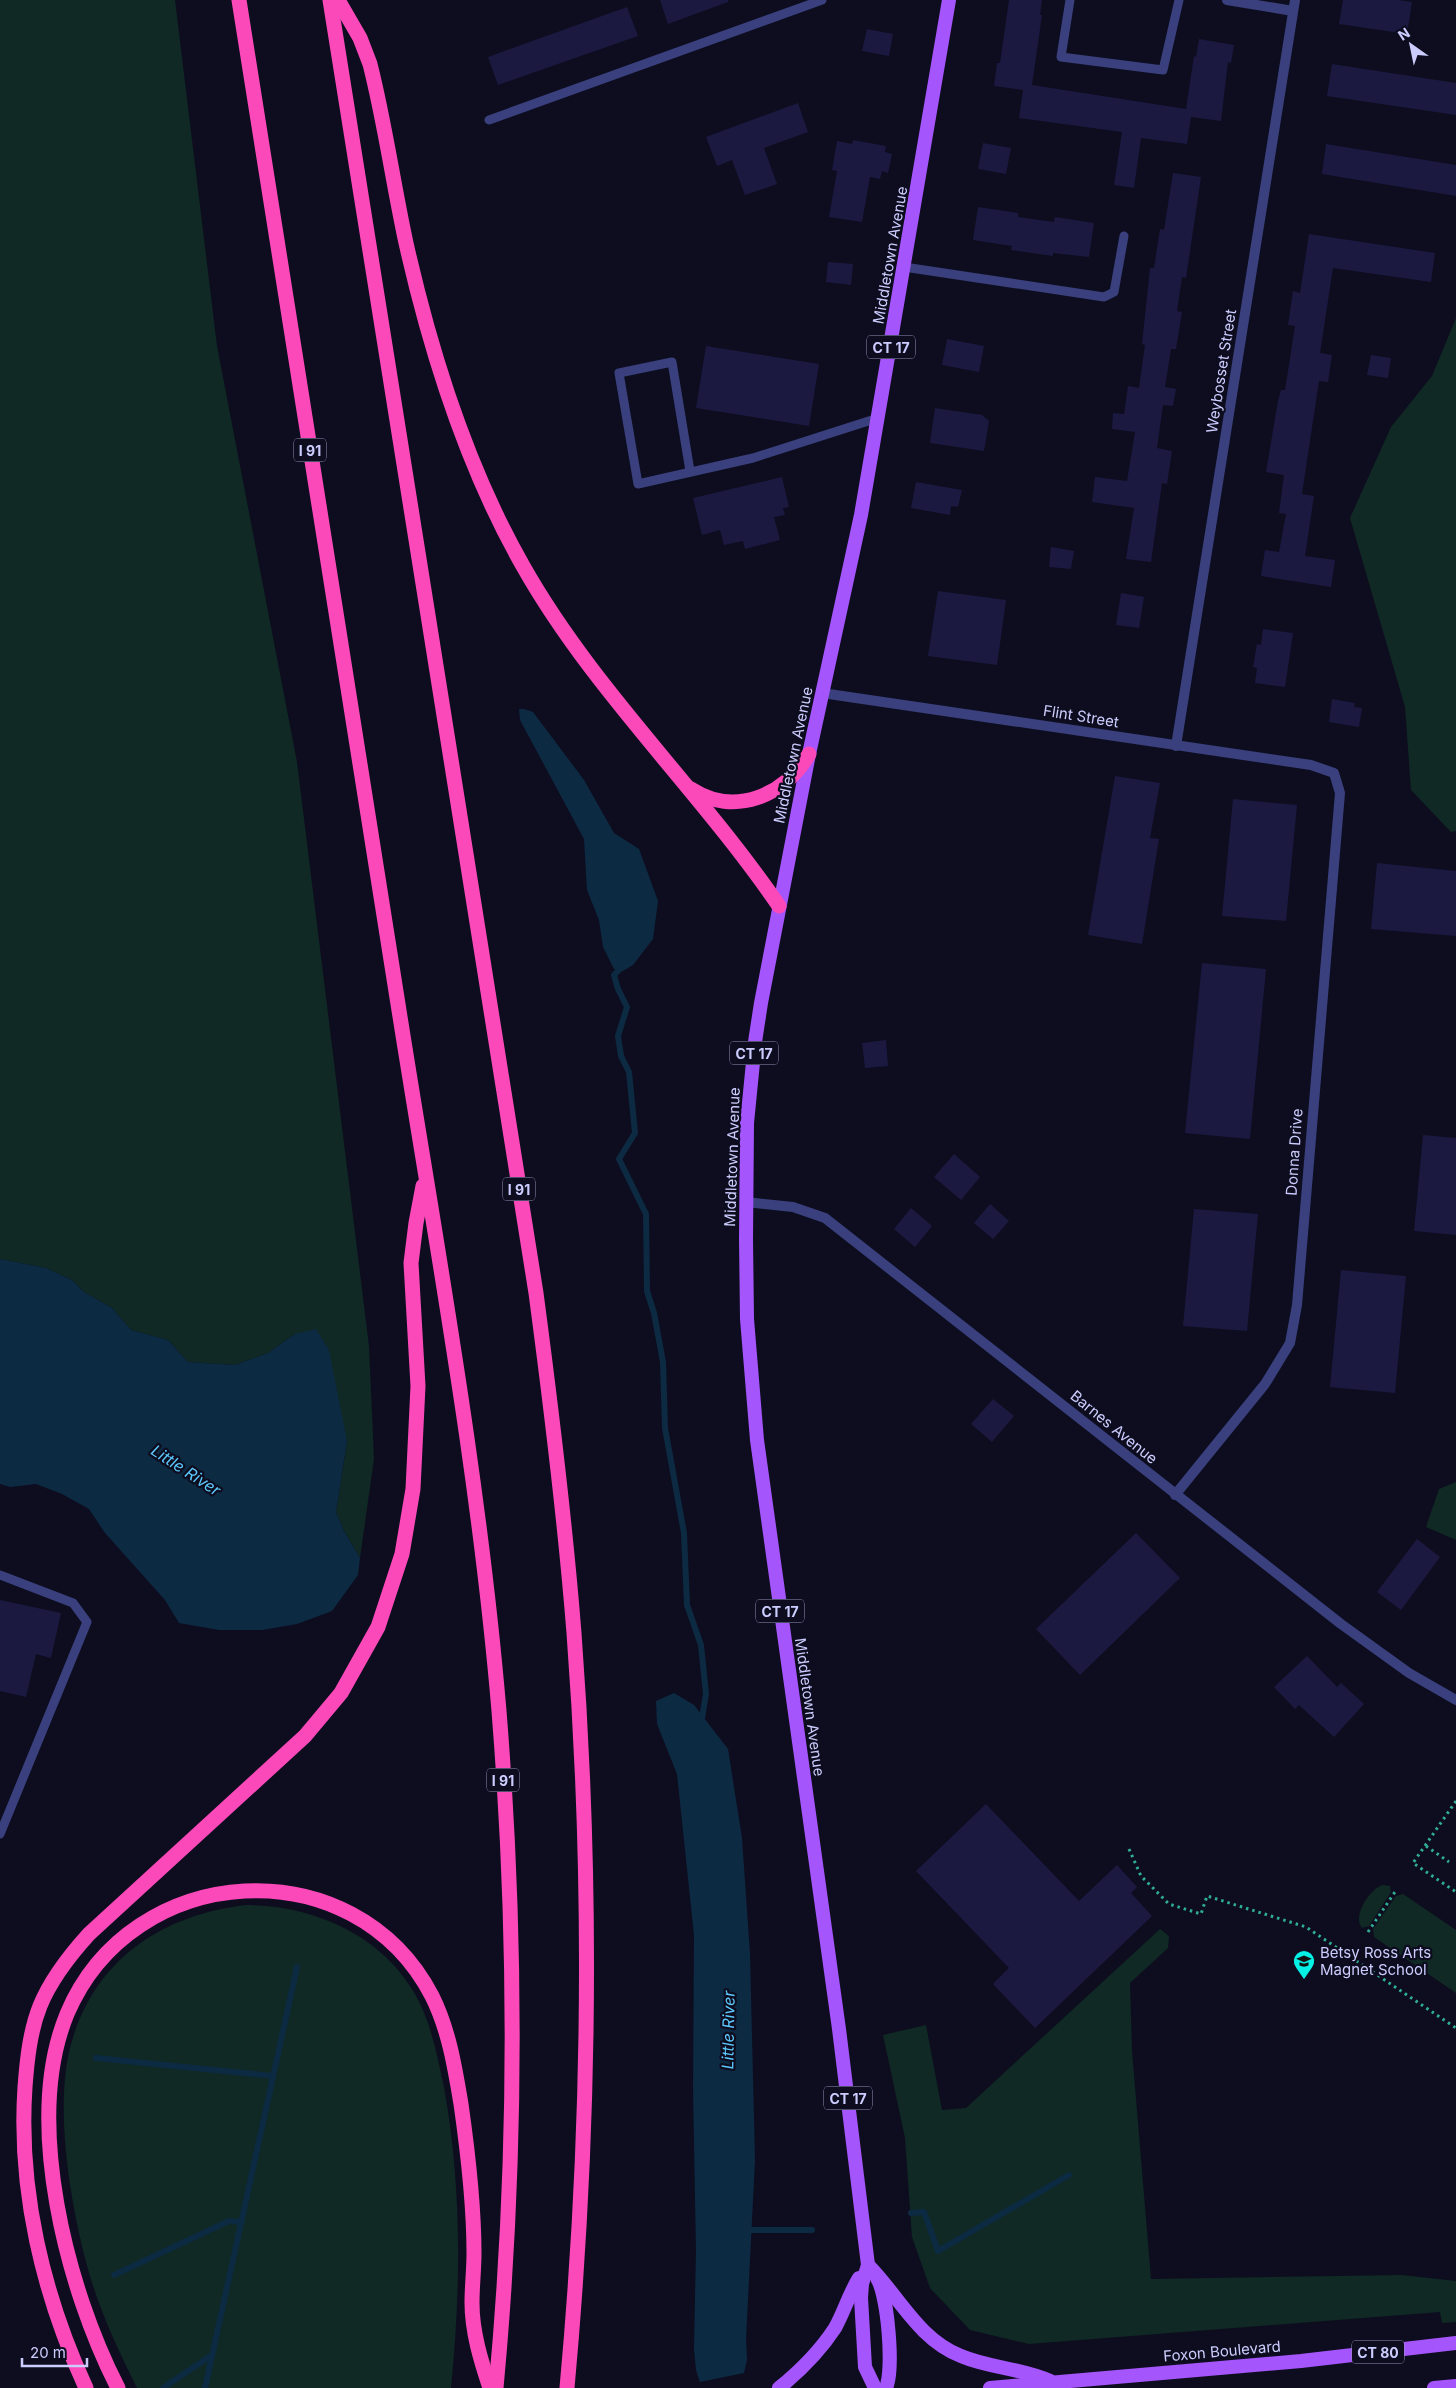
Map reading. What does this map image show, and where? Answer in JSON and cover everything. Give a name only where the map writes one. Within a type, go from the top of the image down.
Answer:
[{"type":"highway","name":"I 91","points":[[239,0],[425,1177],[484,1567],[498,1709],[506,1822],[510,1938],[511,2112],[506,2269],[496,2388]]},
{"type":"highway","name":"I 91","points":[[330,0],[534,1283],[562,1498],[579,1714],[586,1943],[584,2121],[575,2293],[567,2388]]},
{"type":"highway","points":[[338,0],[360,38],[370,64],[418,295],[449,397],[487,495],[524,567],[560,626],[608,690],[779,906]]},
{"type":"highway","points":[[683,784],[700,795],[717,801],[752,800],[770,793],[785,783],[799,770],[809,754]]},
{"type":"highway","points":[[86,2388],[68,2346],[47,2281],[27,2180],[24,2110],[26,2075],[35,2022],[53,1980],[89,1934],[278,1763],[323,1716],[355,1670],[378,1626],[402,1554],[414,1481],[418,1386],[411,1263],[425,1177]]},
{"type":"highway","points":[[118,2388],[94,2337],[79,2294],[66,2249],[56,2203],[51,2156],[51,2108],[55,2062],[62,2030],[73,2003],[90,1974],[111,1950],[140,1925],[174,1907],[195,1899],[216,1894],[257,1890],[294,1893],[313,1898],[358,1919],[382,1936],[406,1958],[432,1996],[448,2039],[464,2124],[473,2224],[473,2319],[490,2388]]},
{"type":"main road","name":"Middletown Avenue","points":[[875,2388],[865,2367],[860,2298],[868,2266],[839,2029],[758,1449],[748,1319],[747,1123],[751,1074],[760,1012],[779,906],[809,754],[857,534],[949,0]]},
{"type":"main road","name":"Middletown Avenue","points":[[868,2266],[880,2282],[884,2296],[891,2364],[890,2378],[886,2388]]},
{"type":"main road","points":[[779,2388],[801,2369],[824,2343],[835,2327],[855,2284],[868,2266],[893,2292],[919,2328],[942,2346],[975,2362],[1028,2373],[1054,2382]]},
{"type":"main road","name":"Foxon Boulevard","points":[[990,2388],[1301,2361],[1456,2343]]},
{"type":"main road","points":[[1434,2388],[1456,2386]]},
{"type":"street","points":[[1227,0],[1293,11]]},
{"type":"street","name":"Weybosset Street","points":[[1176,746],[1295,0]]},
{"type":"street","name":"Flint Street","points":[[822,693],[1311,765],[1334,772]]},
{"type":"street","name":"Donna Drive","points":[[1175,1495],[1265,1384],[1290,1343],[1297,1305],[1340,793],[1334,772]]},
{"type":"street","name":"Barnes Avenue","points":[[746,1202],[793,1207],[825,1218],[1175,1495],[1401,1668],[1456,1700]]},
{"type":"lane","points":[[489,120],[822,0]]},
{"type":"lane","points":[[1070,0],[1061,57],[1162,70],[1179,0]]},
{"type":"lane","points":[[904,267],[1104,297],[1114,292],[1124,236]]},
{"type":"lane","points":[[690,471],[672,362],[619,373],[638,484],[753,458],[878,418]]},
{"type":"lane","points":[[0,1575],[73,1603],[87,1622],[0,1834]]},
{"type":"path","points":[[1456,1801],[1413,1863],[1456,1892]]},
{"type":"path","points":[[1426,1846],[1449,1862]]},
{"type":"path","points":[[1129,1849],[1142,1876],[1169,1904],[1201,1914],[1207,1896],[1306,1927],[1456,2028]]},
{"type":"path","points":[[1368,1932],[1397,1889]]},
{"type":"green space","points":[[0,0],[175,0],[217,346],[297,762],[369,1346],[374,1459],[360,1558],[344,1531],[336,1512],[347,1441],[295,1334],[268,1353],[235,1365],[188,1362],[168,1340],[131,1330],[112,1308],[84,1292],[72,1280],[46,1268],[0,1259]]},
{"type":"green space","points":[[1456,318],[1456,831],[1451,832],[1411,790],[1405,707],[1350,518],[1391,427],[1432,376]]},
{"type":"green space","points":[[1456,1482],[1456,1540],[1426,1527],[1439,1489]]},
{"type":"green space","points":[[1382,1885],[1390,1886],[1391,1892],[1369,1926],[1362,1928],[1359,1923],[1359,1917],[1363,1904],[1372,1892]]},
{"type":"green space","points":[[1403,1894],[1456,1930],[1456,1993],[1374,1937],[1373,1929],[1396,1896]]},
{"type":"green space","points":[[246,1905],[271,1906],[320,1917],[364,1939],[384,1955],[401,1973],[421,2005],[433,2039],[444,2087],[450,2125],[457,2200],[457,2312],[451,2388],[137,2388],[108,2326],[86,2262],[75,2211],[66,2153],[64,2096],[66,2069],[71,2044],[82,2014],[97,1988],[115,1965],[136,1946],[160,1931],[187,1919],[215,1910]]},
{"type":"green space","points":[[1160,1929],[1169,1936],[1168,1948],[1130,1983],[1132,2051],[1151,2279],[1402,2275],[1456,2281],[1456,2322],[1442,2323],[1440,2312],[1029,2344],[970,2330],[930,2288],[912,2237],[905,2138],[883,2035],[926,2025],[942,2110],[966,2108]]},
{"type":"water","points":[[519,709],[533,712],[584,780],[614,833],[639,849],[658,901],[653,939],[633,965],[623,971],[614,969],[603,947],[599,920],[587,890],[584,839],[520,720]]},
{"type":"water","name":"Little River","points":[[0,1259],[46,1268],[72,1280],[84,1292],[112,1308],[131,1330],[168,1340],[188,1362],[235,1365],[268,1353],[295,1334],[316,1329],[329,1350],[347,1441],[336,1512],[344,1531],[360,1558],[358,1575],[332,1611],[297,1624],[262,1630],[219,1630],[179,1623],[165,1600],[105,1533],[89,1509],[62,1494],[36,1484],[10,1487],[0,1484]]},
{"type":"water","name":"Little River","points":[[674,1693],[694,1705],[728,1749],[742,1838],[750,1954],[755,2160],[746,2339],[747,2360],[744,2373],[700,2382],[696,2370],[694,2349],[696,2250],[693,2089],[694,1935],[677,1774],[657,1724],[656,1701]]},
{"type":"building","points":[[660,0],[728,0],[728,2],[668,24]]},
{"type":"building","points":[[1009,0],[1042,0],[1040,15],[1042,15],[1032,85],[1186,109],[1194,56],[1196,57],[1199,39],[1234,45],[1231,63],[1228,62],[1221,121],[1191,117],[1187,144],[1141,138],[1134,188],[1114,185],[1122,132],[1019,118],[1023,90],[994,86],[997,63],[1000,63]]},
{"type":"building","points":[[1343,0],[1398,0],[1412,2],[1407,34],[1339,24]]},
{"type":"building","points":[[627,7],[638,36],[498,85],[488,57]]},
{"type":"building","points":[[867,29],[893,34],[889,56],[862,51]]},
{"type":"building","points":[[1332,64],[1456,83],[1456,115],[1327,96]]},
{"type":"building","points":[[798,103],[808,132],[764,148],[777,184],[745,195],[732,160],[717,166],[706,137]]},
{"type":"building","points":[[853,140],[886,146],[885,152],[892,154],[888,173],[882,171],[880,179],[870,177],[862,222],[829,217],[837,171],[832,170],[837,141],[852,144]]},
{"type":"building","points":[[983,143],[1011,148],[1006,174],[978,169]]},
{"type":"building","points":[[1326,144],[1456,165],[1456,196],[1322,174]]},
{"type":"building","points":[[1173,173],[1201,177],[1186,278],[1182,277],[1177,311],[1182,312],[1176,349],[1171,349],[1165,387],[1176,389],[1173,406],[1163,405],[1157,448],[1172,451],[1167,484],[1162,483],[1151,562],[1126,559],[1134,508],[1092,502],[1095,477],[1127,481],[1135,432],[1112,429],[1113,413],[1124,414],[1128,386],[1139,388],[1145,345],[1142,344],[1150,268],[1154,268],[1160,229],[1164,230]]},
{"type":"building","points":[[978,207],[1018,213],[1018,217],[1054,222],[1055,217],[1094,223],[1089,257],[1053,253],[1053,256],[1011,250],[1012,246],[973,240]]},
{"type":"building","points":[[1309,234],[1435,253],[1431,282],[1333,268],[1320,353],[1332,355],[1328,382],[1319,381],[1302,494],[1314,496],[1305,556],[1335,560],[1331,587],[1261,576],[1265,550],[1279,552],[1286,514],[1279,513],[1284,475],[1266,472],[1278,401],[1281,390],[1285,390],[1295,326],[1288,325],[1293,291],[1300,293]]},
{"type":"building","points":[[828,262],[853,264],[851,285],[826,282]]},
{"type":"building","points":[[947,339],[984,346],[979,372],[942,365]]},
{"type":"building","points":[[706,346],[819,364],[809,426],[696,408]]},
{"type":"building","points":[[1371,355],[1391,358],[1388,378],[1367,375]]},
{"type":"building","points":[[935,408],[982,415],[989,421],[984,451],[930,443]]},
{"type":"building","points":[[782,477],[789,507],[783,508],[785,515],[774,517],[780,540],[745,549],[743,541],[724,545],[720,530],[702,535],[693,498]]},
{"type":"building","points":[[916,482],[962,490],[958,507],[951,506],[950,515],[911,508]]},
{"type":"building","points":[[1051,547],[1074,551],[1071,569],[1049,567]]},
{"type":"building","points":[[938,591],[1006,600],[997,665],[928,656]]},
{"type":"building","points":[[1121,593],[1144,597],[1139,628],[1116,625]]},
{"type":"building","points":[[1263,629],[1293,633],[1285,687],[1255,683],[1257,668],[1253,667],[1257,644],[1261,645]]},
{"type":"building","points":[[1332,699],[1355,703],[1354,707],[1362,708],[1359,727],[1329,722]]},
{"type":"building","points":[[1115,776],[1160,783],[1150,838],[1159,839],[1142,944],[1088,935]]},
{"type":"building","points":[[1233,799],[1297,805],[1286,921],[1222,916]]},
{"type":"building","points":[[1377,863],[1456,871],[1456,936],[1371,929]]},
{"type":"building","points":[[1202,963],[1266,969],[1250,1139],[1185,1133]]},
{"type":"building","points":[[886,1040],[888,1066],[865,1068],[862,1043]]},
{"type":"building","points":[[1423,1135],[1456,1138],[1456,1235],[1414,1231]]},
{"type":"building","points":[[954,1154],[980,1177],[961,1200],[934,1177]]},
{"type":"building","points":[[990,1204],[1009,1221],[993,1239],[974,1223]]},
{"type":"building","points":[[911,1208],[932,1226],[915,1247],[894,1229]]},
{"type":"building","points":[[1194,1209],[1258,1214],[1247,1331],[1183,1326]]},
{"type":"building","points":[[1341,1270],[1406,1276],[1395,1393],[1330,1387]]},
{"type":"building","points":[[993,1399],[1014,1416],[992,1442],[971,1424]]},
{"type":"building","points":[[1136,1533],[1180,1578],[1080,1675],[1036,1629]]},
{"type":"building","points":[[1417,1539],[1440,1557],[1401,1610],[1377,1592]]},
{"type":"building","points":[[0,1600],[61,1613],[51,1658],[36,1654],[26,1697],[0,1691]]},
{"type":"building","points":[[1307,1656],[1337,1687],[1341,1683],[1364,1704],[1334,1737],[1299,1705],[1295,1709],[1274,1687]]},
{"type":"building","points":[[986,1804],[1079,1901],[1117,1865],[1137,1887],[1131,1893],[1152,1916],[1035,2028],[993,1984],[1009,1968],[916,1871]]},
{"type":"waterway","points":[[624,965],[614,975],[618,989],[627,1007],[618,1036],[621,1056],[629,1072],[635,1133],[619,1159],[646,1214],[647,1291],[654,1313],[663,1362],[665,1428],[684,1533],[687,1605],[701,1645],[706,1694],[701,1724]]},
{"type":"waterway","points":[[205,2388],[297,1967]]},
{"type":"waterway","points":[[96,2058],[273,2076]]},
{"type":"waterway","points":[[911,2213],[924,2212],[938,2251],[1069,2175]]},
{"type":"waterway","points":[[114,2275],[229,2221],[241,2222]]},
{"type":"waterway","points":[[744,2230],[812,2230]]},
{"type":"waterway","points":[[163,2388],[212,2355]]},
{"type":"place","name":"Betsy Ross Arts Magnet School","points":[[1304,1980]]}]
